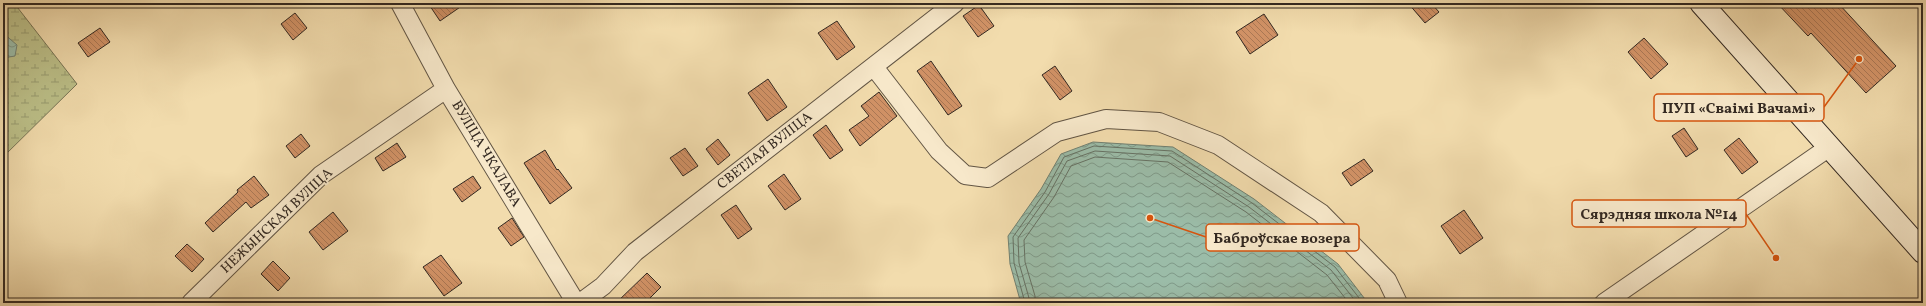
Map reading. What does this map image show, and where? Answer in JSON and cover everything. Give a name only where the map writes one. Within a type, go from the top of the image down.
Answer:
[{"type":"main road","points":[[1701,3],[1828,148],[1923,252]]},
{"type":"street","name":"ВУЛІЦА ЧКАЛАВА","points":[[400,3],[446,89],[576,303]]},
{"type":"street","name":"СВЕТЛАЯ ВУЛІЦА","points":[[580,303],[603,286],[635,252],[955,3]]},
{"type":"street","points":[[874,66],[939,151],[965,175],[988,178],[1057,132],[1106,119],[1159,122],[1218,145],[1321,213],[1387,280],[1398,303]]},
{"type":"street","name":"НЕЖЫНСКАЯ ВУЛІЦА","points":[[191,303],[321,175],[446,89]]},
{"type":"street","points":[[1604,303],[1828,148]]},
{"type":"green space","points":[[3,3],[14,3],[77,84],[3,157]]},
{"type":"water","points":[[3,33],[17,45],[15,56],[3,58]]},
{"type":"water","points":[[1093,142],[1173,147],[1254,199],[1338,264],[1368,303],[1020,303],[1010,264],[1008,236],[1041,189],[1061,154]]},
{"type":"building","points":[[428,3],[466,3],[440,21]]},
{"type":"building","points":[[1408,3],[1431,3],[1439,12],[1425,23]]},
{"type":"building","points":[[1777,3],[1838,3],[1896,66],[1866,93],[1811,33],[1808,36]]},
{"type":"building","points":[[979,5],[994,26],[978,37],[963,16]]},
{"type":"building","points":[[295,13],[307,28],[293,40],[281,24]]},
{"type":"building","points":[[1264,14],[1278,35],[1250,54],[1236,32]]},
{"type":"building","points":[[837,21],[855,47],[837,60],[818,33]]},
{"type":"building","points":[[100,28],[110,42],[88,57],[78,43]]},
{"type":"building","points":[[1644,38],[1668,64],[1651,79],[1628,52]]},
{"type":"building","points":[[931,61],[962,106],[948,115],[917,71]]},
{"type":"building","points":[[1055,66],[1072,91],[1060,100],[1042,75]]},
{"type":"building","points":[[768,79],[787,107],[767,121],[748,93]]},
{"type":"building","points":[[879,92],[897,116],[860,146],[849,130],[869,116],[861,106]]},
{"type":"building","points":[[826,125],[843,150],[830,159],[813,135]]},
{"type":"building","points":[[1684,128],[1698,149],[1686,157],[1672,136]]},
{"type":"building","points":[[301,134],[310,146],[295,158],[286,146]]},
{"type":"building","points":[[1739,138],[1758,162],[1742,174],[1724,150]]},
{"type":"building","points":[[718,139],[730,155],[718,165],[706,149]]},
{"type":"building","points":[[397,143],[406,157],[383,171],[375,158]]},
{"type":"building","points":[[685,148],[698,166],[683,176],[670,158]]},
{"type":"building","points":[[545,150],[557,170],[558,169],[572,188],[550,204],[524,163]]},
{"type":"building","points":[[1364,159],[1373,171],[1351,186],[1342,173]]},
{"type":"building","points":[[784,174],[801,199],[785,210],[768,186]]},
{"type":"building","points":[[254,176],[269,195],[251,208],[246,202],[213,232],[205,223],[238,192],[237,190]]},
{"type":"building","points":[[473,176],[481,188],[462,202],[453,189]]},
{"type":"building","points":[[736,205],[752,229],[738,239],[721,215]]},
{"type":"building","points":[[1464,210],[1483,238],[1460,254],[1441,226]]},
{"type":"building","points":[[333,212],[348,231],[323,250],[309,232]]},
{"type":"building","points":[[512,218],[524,237],[511,246],[498,228]]},
{"type":"building","points":[[187,244],[204,259],[192,272],[175,256]]},
{"type":"building","points":[[441,255],[462,283],[444,296],[423,267]]},
{"type":"building","points":[[273,261],[290,278],[278,291],[261,274]]},
{"type":"building","points":[[647,273],[661,287],[645,303],[616,303]]},
{"type":"place","name":"ПУП «Сваімі Вачамі»","points":[[1859,59]]},
{"type":"place","name":"Баброўскае возера","points":[[1150,218]]},
{"type":"place","name":"Сярэдняя школа №14","points":[[1776,258]]}]
